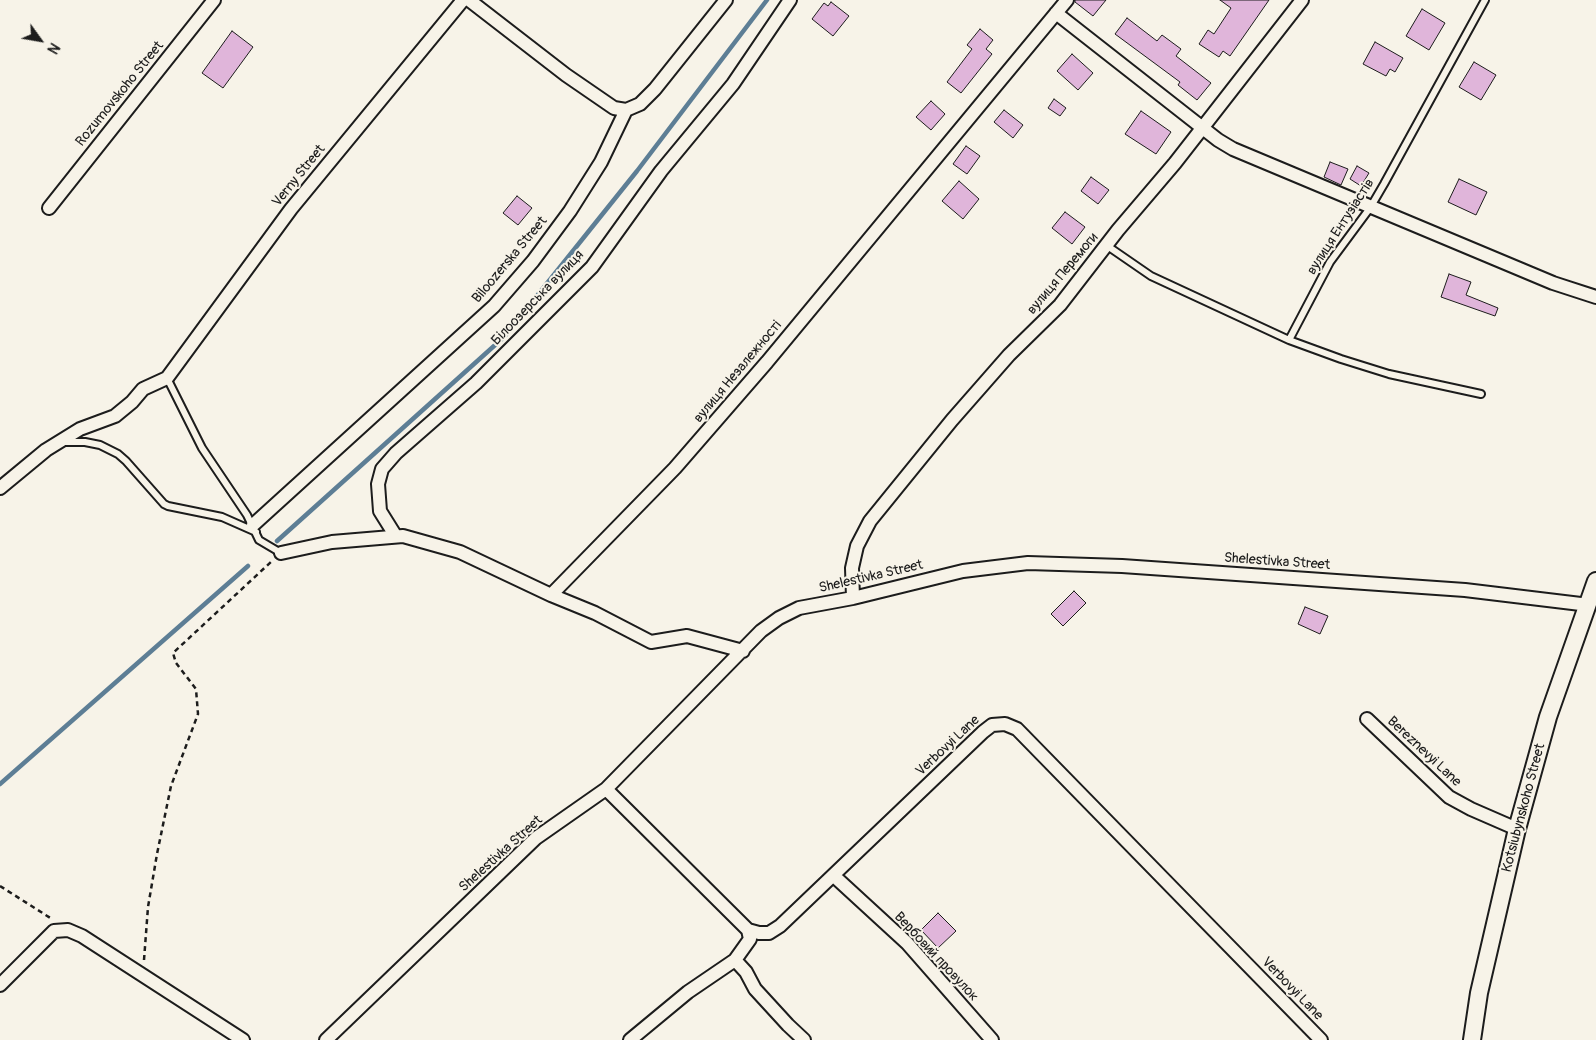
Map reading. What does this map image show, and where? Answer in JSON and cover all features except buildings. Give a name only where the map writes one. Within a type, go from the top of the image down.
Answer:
[{"type":"street","name":"Rozumovskoho Street","points":[[49,208],[214,0]]},
{"type":"street","name":"Verny Street","points":[[167,378],[291,209],[463,0]]},
{"type":"street","points":[[469,0],[606,103],[614,108],[626,110],[640,104],[655,89],[726,0]]},
{"type":"street","name":"Білоозерська вулиця","points":[[395,535],[380,511],[378,484],[382,469],[396,453],[476,382],[592,267],[661,171],[733,84],[790,0]]},
{"type":"street","name":"вулиця Незалежності","points":[[551,595],[681,461],[767,362],[1067,0]]},
{"type":"street","name":"вулиця Перемоги","points":[[853,598],[852,568],[857,546],[870,521],[1009,355],[1060,305],[1106,245],[1175,163],[1302,0]]},
{"type":"street","points":[[1056,13],[1202,128],[1233,149],[1370,208],[1553,283],[1596,297]]},
{"type":"street","name":"Biloozerska Street","points":[[254,529],[494,306],[533,261],[570,211],[601,162],[626,110]]},
{"type":"street","points":[[0,488],[58,442],[80,429],[115,416],[132,402],[143,388],[167,378]]},
{"type":"street","points":[[280,553],[332,542],[395,535],[403,536],[460,552],[551,595],[595,613],[651,642],[687,636],[743,651]]},
{"type":"street","name":"Shelestivka Street","points":[[326,1040],[536,838],[606,789],[761,631],[779,618],[799,608],[853,598],[963,571],[1028,563],[1122,566],[1456,589],[1589,605]]},
{"type":"street","name":"Kotsiubynskoho Street","points":[[1472,1040],[1479,993],[1517,829],[1548,717],[1596,581]]},
{"type":"street","name":"Bereznevyi Lane","points":[[1366,719],[1449,797],[1517,829]]},
{"type":"street","name":"Verbovyi Lane","points":[[748,930],[759,933],[769,932],[780,926],[982,732],[992,725],[1005,724],[1017,729],[1321,1040]]},
{"type":"street","points":[[606,789],[748,930],[750,939],[735,960],[688,992],[630,1040]]},
{"type":"street","name":"Вербовий провулок","points":[[834,876],[907,943],[992,1040]]},
{"type":"street","points":[[0,985],[54,931],[68,930],[82,936],[243,1040]]},
{"type":"street","points":[[735,960],[746,972],[755,989],[804,1040]]},
{"type":"lane","name":"вулиця Ентузіастів","points":[[1290,340],[1330,262],[1370,208],[1485,0]]},
{"type":"lane","points":[[1106,245],[1151,276],[1290,340],[1389,374],[1481,394]]},
{"type":"lane","points":[[167,378],[202,448],[260,540],[280,553]]},
{"type":"lane","points":[[58,442],[85,442],[100,445],[118,454],[126,461],[164,504],[222,517],[254,529]]},
{"type":"path","points":[[150,980],[144,960],[148,907],[157,854],[171,786],[198,714],[196,689],[176,663],[173,653],[280,553]]},
{"type":"path","points":[[0,886],[68,930]]},
{"type":"waterway","points":[[277,541],[504,337],[637,171],[767,0]]},
{"type":"waterway","points":[[0,784],[248,566]]}]
